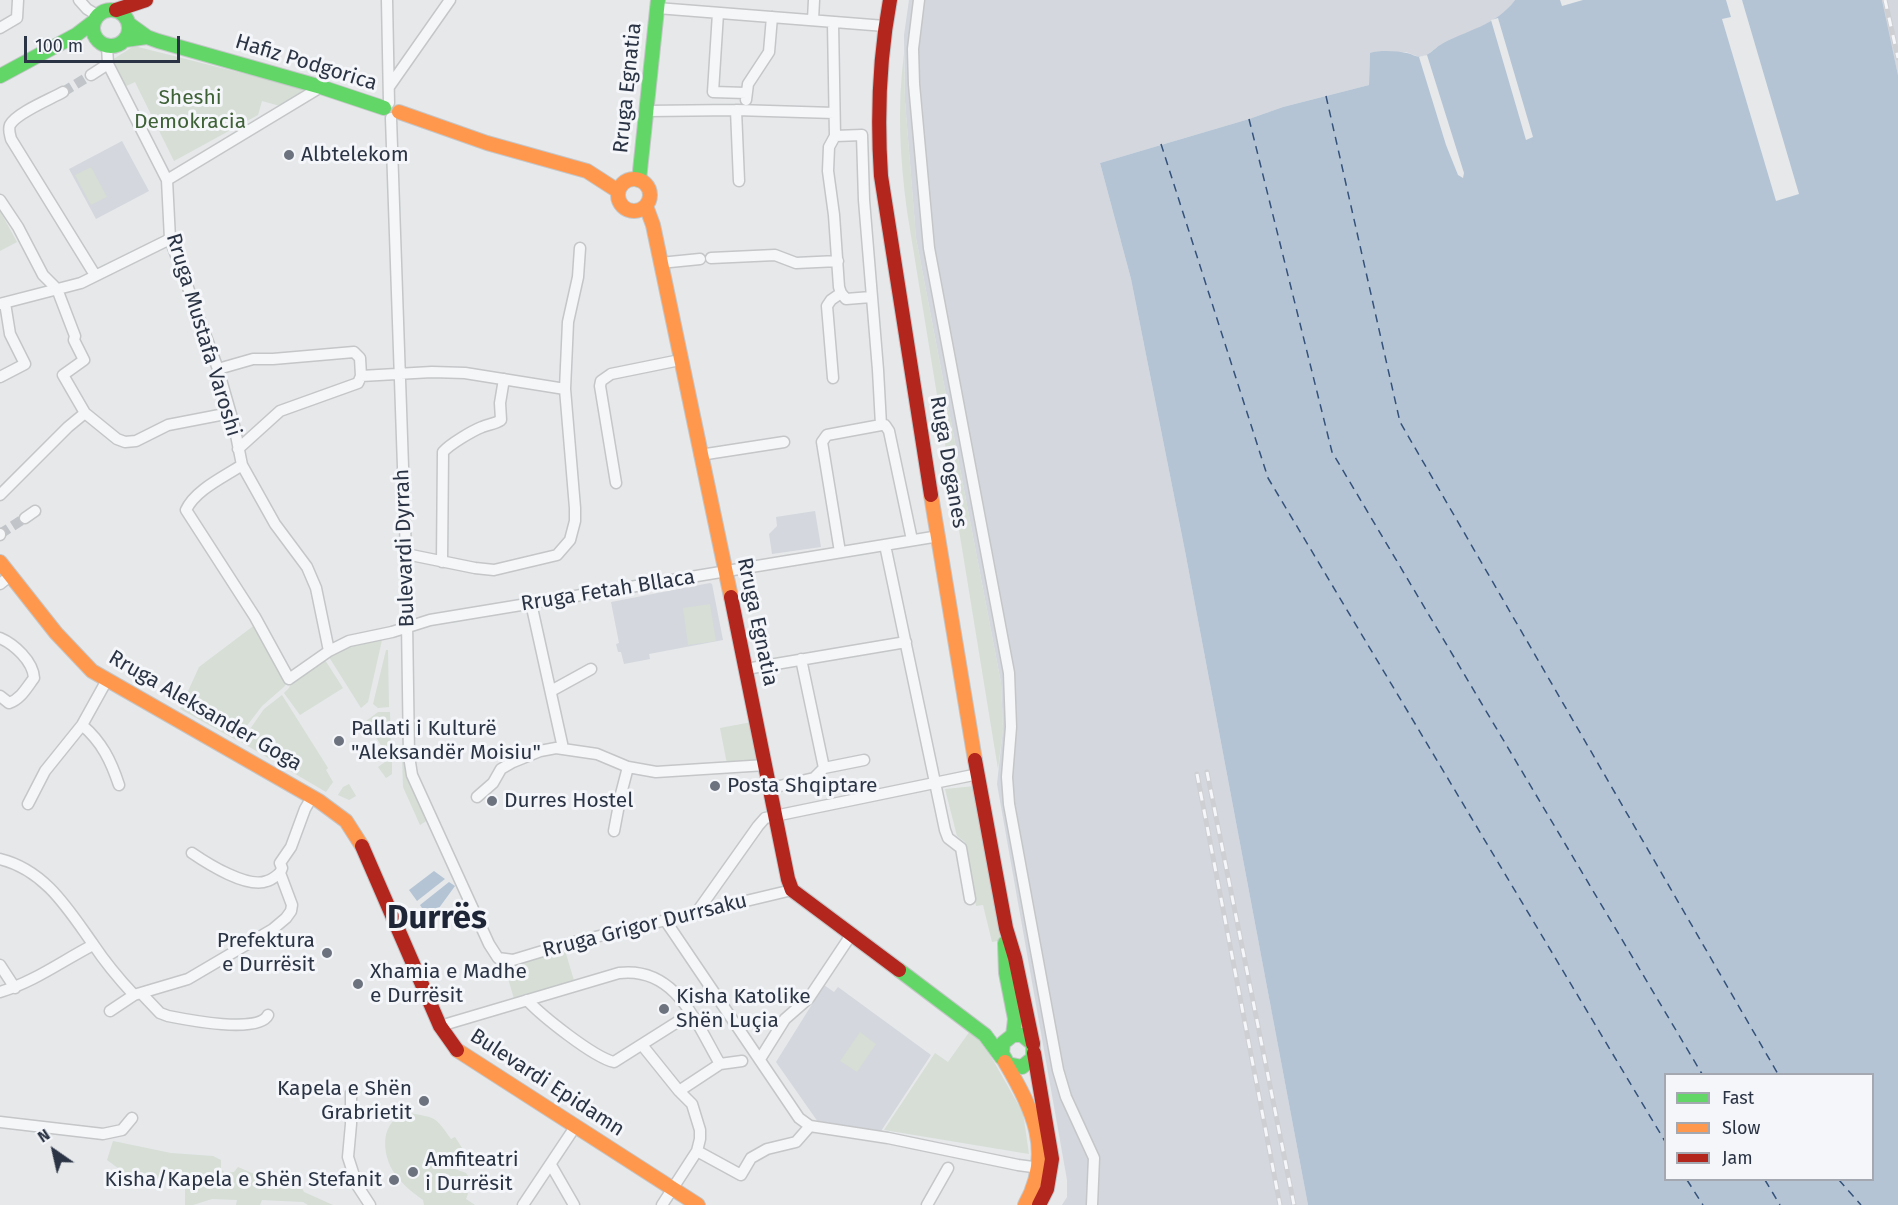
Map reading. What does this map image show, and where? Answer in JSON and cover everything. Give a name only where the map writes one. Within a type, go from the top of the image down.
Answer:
[{"type":"main road","name":"Ruga Doganes","points":[[890,0],[880,58],[878,117],[884,201],[959,669],[1005,928]]},
{"type":"main road","points":[[0,76],[76,35],[103,11],[116,10],[143,2]]},
{"type":"main road","points":[[128,22],[143,2]]},
{"type":"main road","name":"Rruga Egnatia","points":[[639,180],[657,4]]},
{"type":"main road","points":[[76,35],[102,44],[120,44],[129,30],[128,22],[121,12],[116,10]]},
{"type":"main road","points":[[95,19],[94,36],[102,44]]},
{"type":"main road","name":"Hafiz Podgorica","points":[[128,22],[147,38]]},
{"type":"main road","name":"Hafiz Podgorica","points":[[124,40],[147,38],[321,87],[487,143],[587,171],[618,191]]},
{"type":"main road","points":[[639,180],[648,186],[650,191],[646,207],[636,212],[626,210],[619,202],[618,191],[626,181],[639,180]]},
{"type":"main road","name":"Rruga Egnatia","points":[[646,207],[653,225],[792,891]]},
{"type":"main road","name":"Rruga Aleksander Goga","points":[[0,562],[5,580],[92,671],[312,797],[346,821],[369,863]]},
{"type":"main road","name":"Bulevardi Epidamn","points":[[369,863],[440,1026],[458,1052],[698,1205]]},
{"type":"main road","points":[[792,891],[985,1035],[1004,1060],[1028,1104],[1040,1150],[1040,1168],[1036,1183],[1025,1205]]},
{"type":"main road","points":[[920,985],[1011,1036],[1026,1037],[1033,1048],[1030,1062],[1022,1067],[1013,1067],[1004,1060],[1002,1046],[1011,1036],[1015,1019],[1006,974],[1005,928]]},
{"type":"main road","points":[[1005,928],[1015,958],[1052,1159],[1047,1189],[1040,1205]]},
{"type":"street","points":[[0,28],[17,18],[18,0]]},
{"type":"street","points":[[79,0],[95,19]]},
{"type":"street","name":"Bulevardi Dyrrah","points":[[387,0],[406,554],[409,751],[412,775],[489,944],[498,958]]},
{"type":"street","points":[[389,87],[450,0]]},
{"type":"street","points":[[813,20],[814,0]]},
{"type":"street","points":[[919,0],[913,49],[914,84],[929,248],[1009,673],[1011,727],[1007,777],[1009,804],[1058,1070],[1066,1097],[1094,1158],[1092,1205]]},
{"type":"street","points":[[657,4],[718,12],[885,26]]},
{"type":"street","points":[[718,12],[713,92],[746,93]]},
{"type":"street","points":[[739,181],[741,110],[748,84],[770,52],[772,17]]},
{"type":"street","points":[[833,23],[835,136],[829,147],[828,164],[841,293],[846,299],[871,297]]},
{"type":"street","name":"Rruga Mustafa Varoshi","points":[[102,44],[108,64],[167,180],[170,239],[218,369],[242,465],[275,524],[307,567],[316,588],[329,651]]},
{"type":"street","points":[[91,75],[108,64]]},
{"type":"street","points":[[167,180],[321,87]]},
{"type":"street","points":[[63,92],[17,117],[10,124],[9,131],[11,139],[95,275]]},
{"type":"street","points":[[647,111],[741,110],[834,113]]},
{"type":"street","points":[[835,136],[862,135],[864,200],[881,425]]},
{"type":"street","points":[[0,200],[18,227],[43,275],[57,289],[75,336],[74,340],[84,360],[63,375],[85,413],[117,439],[130,442],[168,425],[230,413]]},
{"type":"street","points":[[0,377],[25,364],[10,334],[2,303],[81,283],[170,239]]},
{"type":"street","points":[[406,554],[494,570],[557,555],[570,540],[575,521],[565,389],[568,322],[578,277],[580,248]]},
{"type":"street","points":[[660,263],[775,255],[796,263],[838,261]]},
{"type":"street","points":[[833,378],[827,306],[841,293]]},
{"type":"street","points":[[218,369],[253,359],[354,352],[360,357],[361,376],[358,383],[280,411],[238,449]]},
{"type":"street","points":[[616,483],[601,381],[611,374],[680,360]]},
{"type":"street","points":[[361,376],[465,373],[565,389]]},
{"type":"street","points":[[442,562],[443,452],[447,447],[479,428],[501,420],[500,404],[504,379]]},
{"type":"street","points":[[0,495],[85,413]]},
{"type":"street","points":[[840,552],[822,442],[827,435],[881,425],[885,425],[889,431],[912,540]]},
{"type":"street","points":[[700,455],[784,442]]},
{"type":"street","name":"Rruga Fetah Bllaca","points":[[242,465],[200,494],[189,503],[186,510],[255,617],[289,679],[329,651],[349,641],[430,620],[939,536]]},
{"type":"street","points":[[25,518],[35,511]]},
{"type":"street","points":[[885,544],[946,835],[961,848],[970,899]]},
{"type":"street","points":[[531,603],[563,748]]},
{"type":"street","points":[[0,638],[11,643],[30,665],[34,678],[13,702],[9,703],[0,696]]},
{"type":"street","points":[[746,669],[906,642]]},
{"type":"street","points":[[801,659],[824,768]]},
{"type":"street","points":[[551,692],[591,669]]},
{"type":"street","points":[[28,804],[45,771],[82,725],[106,680]]},
{"type":"street","points":[[82,725],[95,736],[110,758],[119,785]]},
{"type":"street","points":[[477,797],[493,783],[501,770],[513,762],[540,751],[563,748],[597,754],[628,767],[671,772],[766,765]]},
{"type":"street","points":[[771,788],[814,778],[824,768],[864,760]]},
{"type":"street","points":[[614,831],[628,767]]},
{"type":"street","points":[[698,912],[765,818],[978,774]]},
{"type":"street","points":[[110,1011],[137,994],[188,980],[259,939],[280,924],[291,911],[290,900],[280,873],[282,868],[280,863],[291,847],[304,809],[312,797]]},
{"type":"street","points":[[192,853],[214,868],[238,878],[259,883],[266,882],[280,873]]},
{"type":"street","points":[[0,859],[14,862],[27,869],[55,893],[116,976],[160,1013],[210,1023],[237,1024],[260,1023],[265,1021],[268,1015]]},
{"type":"street","name":"Rruga Grigor Durrsaku","points":[[498,958],[513,960],[665,920],[792,891]]},
{"type":"street","points":[[665,920],[799,1118],[810,1126],[888,1138],[1040,1168]]},
{"type":"street","points":[[760,1059],[785,1019],[808,998],[851,935]]},
{"type":"street","points":[[0,992],[15,988],[93,945]]},
{"type":"street","points":[[0,965],[15,988]]},
{"type":"street","points":[[440,1026],[619,973],[638,972],[666,984],[675,991],[720,1064]]},
{"type":"street","points":[[526,1000],[607,1060],[614,1062],[690,1014]]},
{"type":"street","points":[[642,1045],[692,1104],[698,1120],[700,1138],[697,1151],[662,1205]]},
{"type":"street","points":[[679,1091],[720,1064],[742,1061]]},
{"type":"street","points":[[351,1093],[348,1157],[357,1185],[370,1205]]},
{"type":"street","points":[[0,1122],[103,1134],[122,1130],[132,1118]]},
{"type":"street","points":[[697,1151],[741,1175],[751,1158],[768,1149],[796,1142],[810,1126]]},
{"type":"street","points":[[523,1205],[575,1127]]},
{"type":"street","points":[[551,1165],[574,1205]]},
{"type":"street","points":[[927,1205],[948,1168]]},
{"type":"shaded area","points":[[909,0],[1515,0],[1498,18],[1440,45],[1427,55],[1419,57],[1406,52],[1370,53],[1369,85],[1283,107],[1100,163],[1131,279],[1185,551],[1308,1205],[1062,1205],[1067,1197],[1067,1180],[997,784],[1003,729],[1001,683],[916,238],[905,101],[904,35]]},
{"type":"shaded area","points":[[1882,0],[1898,0],[1898,75],[1886,22]]},
{"type":"shaded area","points":[[122,141],[149,191],[96,219],[69,169]]},
{"type":"shaded area","points":[[815,511],[821,547],[772,554],[769,534],[777,526],[776,517]]},
{"type":"shaded area","points":[[710,583],[723,640],[649,654],[650,659],[624,664],[616,644],[619,643],[611,602]]},
{"type":"shaded area","points":[[824,985],[834,992],[838,987],[931,1055],[881,1131],[818,1122],[776,1062]]},
{"type":"green space","name":"Sheshi Demokracia","points":[[134,46],[305,89],[280,106],[262,101],[258,115],[174,161],[135,82],[124,87],[112,60]]},
{"type":"green space","points":[[904,54],[905,101],[916,238],[1001,683],[1003,729],[998,769],[907,211],[900,132]]},
{"type":"green space","points":[[91,167],[107,197],[91,205],[75,175]]},
{"type":"green space","points":[[0,211],[17,242],[0,251]]},
{"type":"green space","points":[[710,604],[716,641],[688,645],[683,608]]},
{"type":"green space","points":[[256,624],[287,679],[285,686],[262,706],[236,740],[180,709],[199,667]]},
{"type":"green space","points":[[382,640],[368,702],[361,708],[329,657],[349,647]]},
{"type":"green space","points":[[386,650],[388,650],[389,707],[378,708],[373,704]]},
{"type":"green space","points":[[325,660],[343,688],[300,715],[284,693],[291,682]]},
{"type":"green space","points":[[282,695],[328,768],[326,770],[333,782],[326,792],[241,742],[264,709]]},
{"type":"green space","points":[[378,712],[390,712],[391,755],[387,755],[366,721]]},
{"type":"green space","points":[[752,722],[760,760],[727,764],[720,728]]},
{"type":"green space","points":[[402,755],[404,755],[406,770],[428,820],[420,825],[403,787]]},
{"type":"green space","points":[[385,762],[392,762],[392,774],[386,778],[378,767]]},
{"type":"green space","points":[[349,784],[356,796],[349,800],[338,795],[343,787]]},
{"type":"green space","points":[[975,786],[1003,940],[992,942],[983,905],[976,906],[965,842],[957,836],[945,789]]},
{"type":"green space","points":[[564,947],[575,984],[515,1002],[504,965]]},
{"type":"green space","points":[[970,1031],[985,1046],[1023,1113],[1029,1154],[884,1130],[935,1053],[948,1062]]},
{"type":"green space","points":[[860,1032],[876,1044],[857,1072],[840,1061]]},
{"type":"green space","points":[[409,1113],[434,1119],[451,1139],[455,1137],[466,1159],[454,1159],[452,1168],[466,1173],[472,1182],[466,1199],[475,1205],[424,1205],[423,1200],[395,1174],[387,1157],[386,1138],[392,1122]]},
{"type":"green space","points":[[113,1141],[171,1153],[213,1156],[221,1160],[221,1169],[225,1173],[234,1172],[238,1167],[280,1185],[284,1175],[295,1174],[304,1192],[333,1205],[262,1200],[260,1205],[236,1205],[237,1200],[212,1199],[185,1205],[185,1186],[146,1176],[133,1179],[107,1160]]},
{"type":"water","points":[[1515,0],[1560,0],[1562,6],[1583,0],[1882,0],[1898,75],[1898,1205],[1308,1205],[1185,551],[1131,279],[1100,163],[1283,107],[1369,85],[1370,53],[1394,51],[1419,57],[1424,56],[1440,45],[1499,16]]},
{"type":"water","points":[[434,871],[445,879],[417,901],[409,890]]},
{"type":"water","points":[[449,882],[455,886],[439,908],[428,917],[420,905]]},
{"type":"pier","points":[[1726,0],[1742,0],[1799,194],[1776,201],[1722,19],[1731,17]]},
{"type":"pier","points":[[1498,18],[1533,137],[1526,140],[1491,20]]},
{"type":"pier","points":[[1427,55],[1464,173],[1463,178],[1458,175],[1446,145],[1419,57]]},
{"type":"ferry route","points":[[1326,96],[1400,422],[1777,1073]]},
{"type":"ferry route","points":[[1249,119],[1332,452],[1701,1073]]},
{"type":"ferry route","points":[[1161,144],[1268,478],[1664,1140]]},
{"type":"ferry route","points":[[1688,1181],[1703,1205]]},
{"type":"ferry route","points":[[1766,1181],[1780,1205]]},
{"type":"ferry route","points":[[1840,1181],[1861,1205]]},
{"type":"tunnel","points":[[63,92],[91,75]]},
{"type":"tunnel","points":[[0,534],[25,518]]},
{"type":"railway","points":[[1885,0],[1898,58]]},
{"type":"railway","points":[[1207,772],[1294,1205]]},
{"type":"railway","points":[[1197,774],[1280,1205]]},
{"type":"traffic: fast","points":[[639,180],[658,0]]},
{"type":"traffic: fast","points":[[111,10],[124,15],[129,28],[124,41],[111,46],[98,41],[93,28],[98,15],[111,10]]},
{"type":"traffic: fast","points":[[0,76],[76,35],[93,22]]},
{"type":"traffic: fast","points":[[129,24],[147,37],[158,41],[321,87],[384,108]]},
{"type":"traffic: fast","points":[[125,40],[147,37]]},
{"type":"traffic: fast","points":[[1005,943],[1006,973],[1015,1019],[1013,1035],[1003,1043],[1002,1053],[1008,1064],[1022,1067],[1033,1058],[1033,1044],[1022,1035],[1013,1035]]},
{"type":"traffic: fast","points":[[899,970],[985,1035],[1002,1058]]},
{"type":"traffic: slow","points":[[399,112],[487,143],[587,171],[618,191]]},
{"type":"traffic: slow","points":[[634,179],[646,183],[650,195],[646,207],[634,211],[622,207],[618,195],[622,183],[634,179]]},
{"type":"traffic: slow","points":[[646,206],[653,225],[731,597]]},
{"type":"traffic: slow","points":[[931,495],[975,760]]},
{"type":"traffic: slow","points":[[0,562],[56,633],[92,671],[319,801],[346,821],[362,846]]},
{"type":"traffic: slow","points":[[457,1050],[698,1205]]},
{"type":"traffic: slow","points":[[1005,1062],[1031,1114],[1039,1149],[1034,1186],[1025,1205]]},
{"type":"traffic: jam","points":[[116,10],[146,0]]},
{"type":"traffic: jam","points":[[890,0],[883,44],[880,88],[881,176],[931,495]]},
{"type":"traffic: jam","points":[[731,597],[792,890],[899,970]]},
{"type":"traffic: jam","points":[[975,760],[1006,928],[1015,958],[1033,1044]]},
{"type":"traffic: jam","points":[[362,846],[440,1026],[457,1050]]},
{"type":"traffic: jam","points":[[1034,1053],[1052,1159],[1047,1189],[1039,1205]]},
{"type":"place","name":"Albtelekom","points":[[289,155]]},
{"type":"place","name":"Pallati i Kulturë \"Aleksandër Moisiu\"","points":[[339,741]]},
{"type":"place","name":"Posta Shqiptare","points":[[715,786]]},
{"type":"place","name":"Durres Hostel","points":[[492,801]]},
{"type":"place","name":"Prefektura e Durrësit","points":[[327,953]]},
{"type":"place","name":"Xhamia e Madhe e Durrësit","points":[[358,984]]},
{"type":"place","name":"Kisha Katolike Shën Luçia","points":[[664,1009]]},
{"type":"place","name":"Kapela e Shën Grabrietit","points":[[424,1101]]},
{"type":"place","name":"Amfiteatri i Durrësit","points":[[413,1172]]},
{"type":"place","name":"Kisha/Kapela e Shën Stefanit","points":[[394,1180]]},
{"type":"district","name":"Durrës","points":[[437,919]]}]
